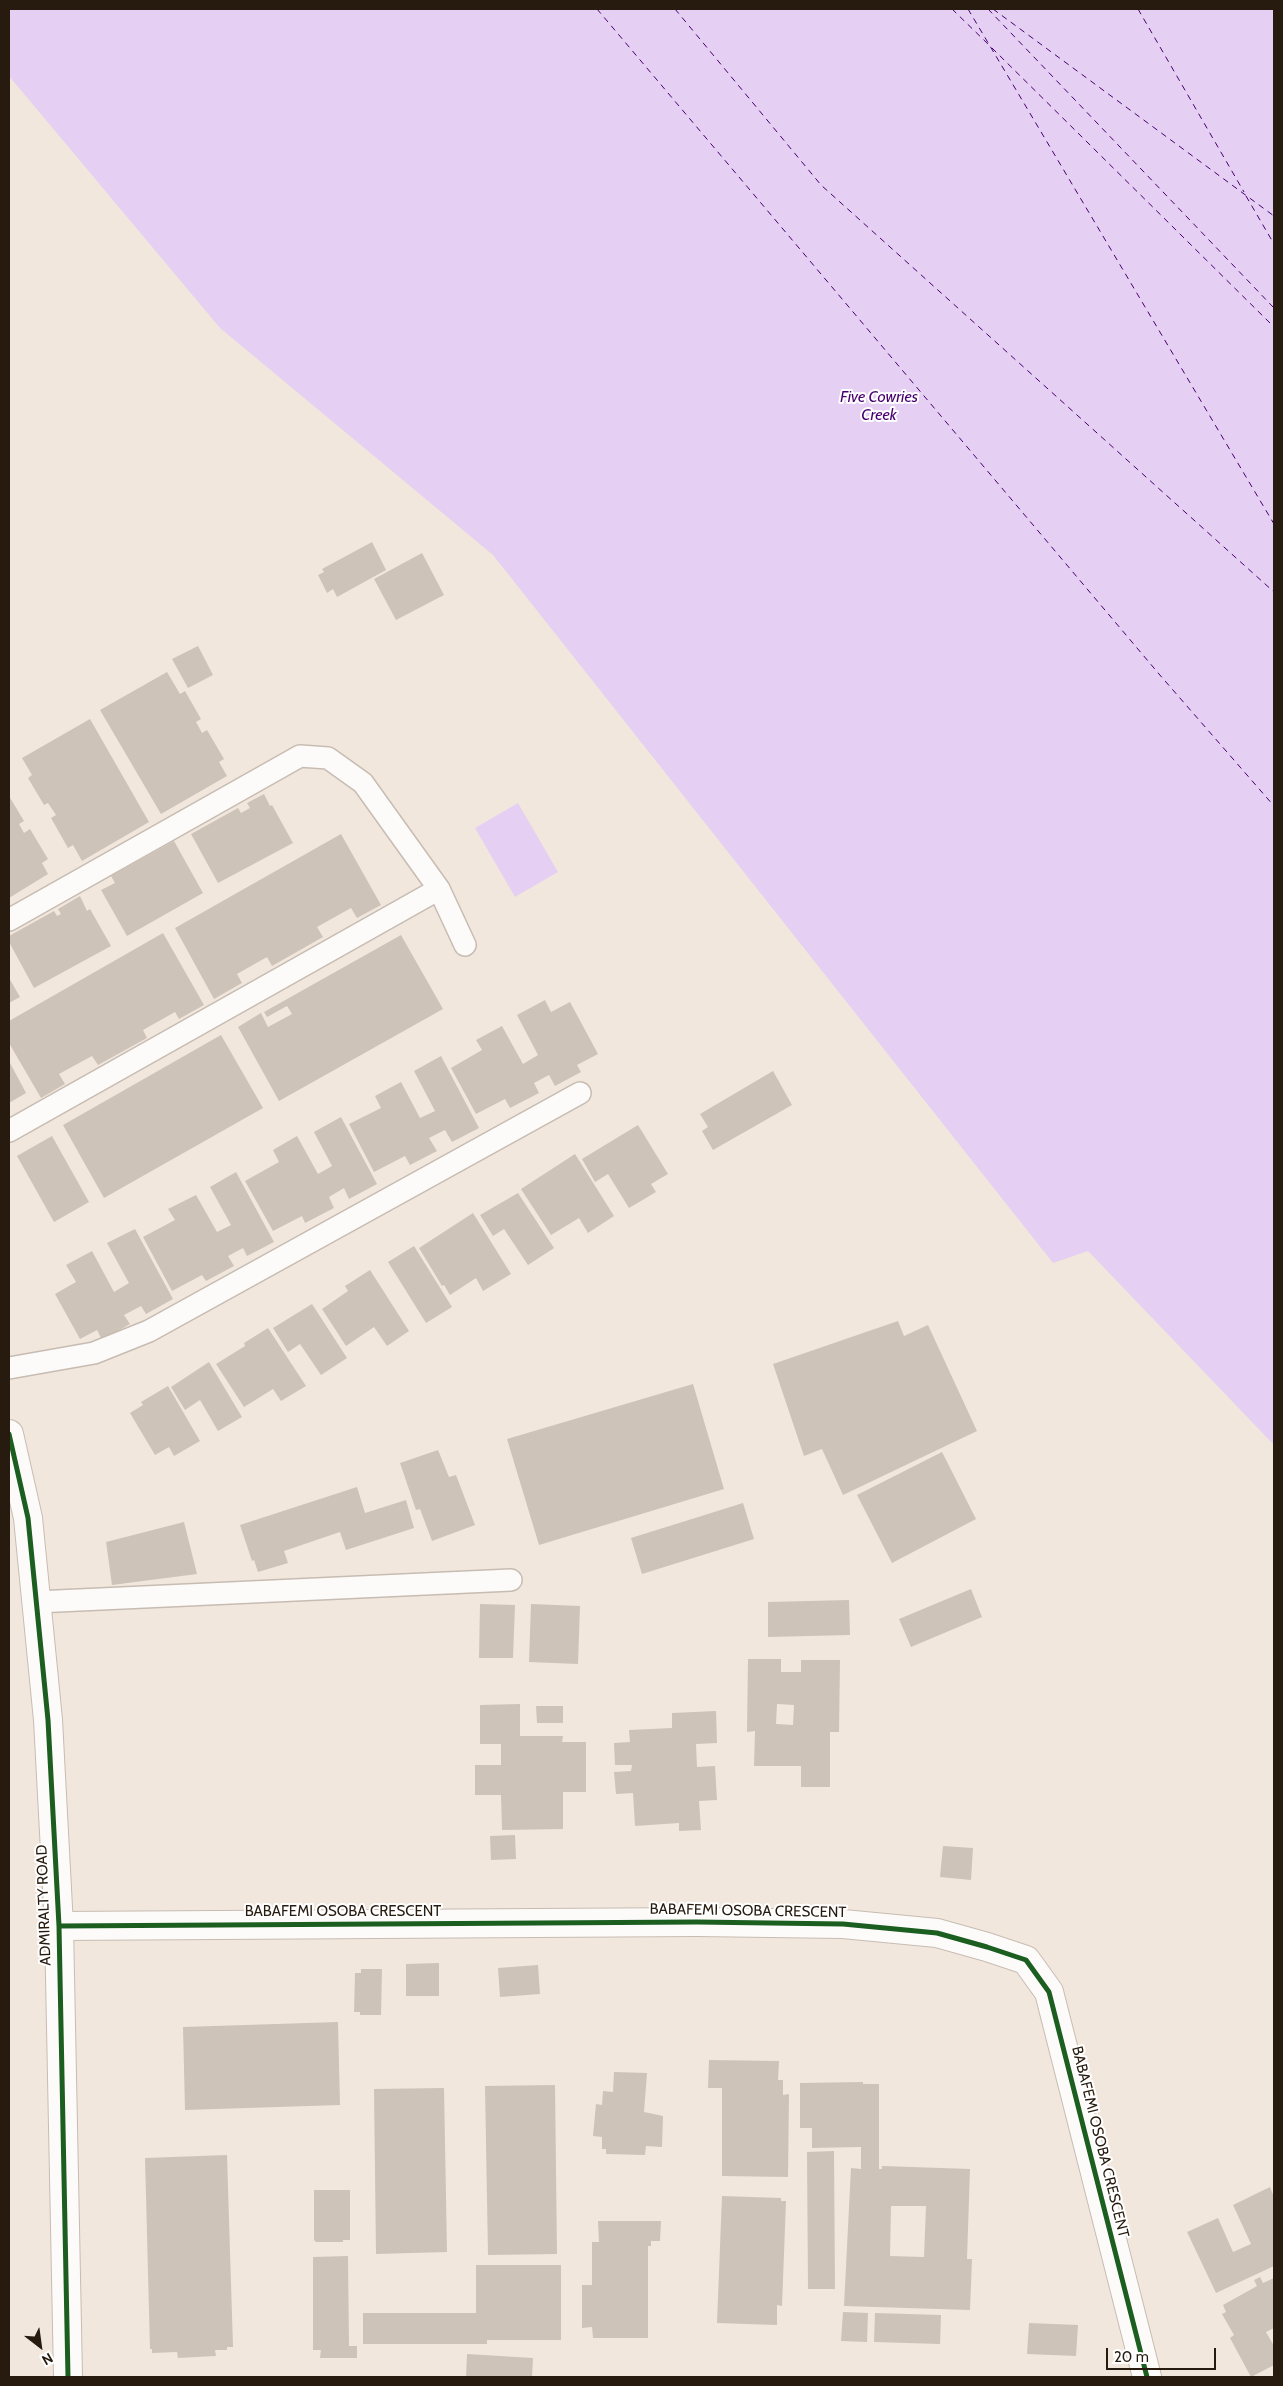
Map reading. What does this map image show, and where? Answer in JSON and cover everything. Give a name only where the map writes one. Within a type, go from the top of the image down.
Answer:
[{"type":"street","name":"ADMIRALTY ROAD","points":[[9,1434],[28,1518],[48,1720],[59,1926],[68,2377]]},
{"type":"street","name":"BABAFEMI OSOBA CRESCENT","points":[[59,1926],[677,1922],[843,1924],[936,1933],[988,1947],[1026,1960],[1049,1992],[1147,2377]]},
{"type":"lane","points":[[9,920],[300,756],[328,758],[363,783],[439,889],[465,945]]},
{"type":"lane","points":[[9,1131],[439,889]]},
{"type":"lane","points":[[9,1368],[94,1353],[150,1330],[580,1093]]},
{"type":"lane","points":[[36,1602],[511,1580]]},
{"type":"water","name":"Five Cowries Creek","points":[[9,9],[1274,9],[1274,1445],[1088,1251],[1053,1263],[493,555],[220,328],[9,76]]},
{"type":"water","points":[[518,803],[558,872],[515,897],[475,828]]},
{"type":"building","points":[[372,542],[386,570],[337,597],[333,589],[327,593],[318,575],[324,572],[322,569]]},
{"type":"building","points":[[422,553],[444,595],[396,620],[374,579]]},
{"type":"building","points":[[198,646],[213,675],[188,688],[172,659]]},
{"type":"building","points":[[167,672],[180,694],[185,691],[201,719],[196,722],[202,733],[207,730],[224,759],[219,762],[227,776],[161,814],[100,710]]},
{"type":"building","points":[[90,719],[149,822],[82,861],[73,845],[68,848],[51,818],[56,815],[48,803],[44,805],[28,778],[32,775],[22,758]]},
{"type":"building","points":[[264,794],[293,843],[218,883],[191,834],[238,808],[241,813],[250,808],[247,803]]},
{"type":"building","points":[[9,796],[24,821],[19,824],[24,833],[30,829],[48,859],[42,863],[48,874],[9,898]]},
{"type":"building","points":[[341,834],[381,905],[357,918],[351,908],[317,927],[323,937],[272,966],[267,957],[237,974],[242,983],[214,999],[175,928]]},
{"type":"building","points":[[174,841],[203,893],[127,936],[101,890],[115,883],[111,876]]},
{"type":"building","points":[[80,896],[87,911],[90,909],[111,946],[34,988],[9,942],[9,936],[54,911],[57,916],[61,914],[58,909]]},
{"type":"building","points":[[163,933],[204,1005],[179,1019],[175,1012],[143,1030],[147,1038],[98,1065],[92,1056],[59,1074],[65,1084],[41,1098],[9,1043],[9,1021]]},
{"type":"building","points":[[401,935],[443,1009],[279,1101],[238,1027],[261,1013],[268,1027],[292,1014],[287,1006],[267,1017],[264,1012]]},
{"type":"building","points":[[9,978],[20,997],[9,1003]]},
{"type":"building","points":[[545,1000],[551,1012],[570,1002],[598,1054],[577,1065],[581,1072],[555,1086],[549,1075],[534,1083],[539,1093],[510,1108],[505,1099],[476,1114],[451,1068],[482,1050],[476,1040],[502,1026],[523,1064],[538,1055],[517,1015]]},
{"type":"building","points":[[221,1035],[263,1108],[104,1198],[63,1125]]},
{"type":"building","points":[[441,1056],[479,1128],[452,1142],[445,1130],[429,1138],[437,1151],[410,1165],[405,1156],[374,1172],[349,1124],[381,1108],[375,1096],[401,1082],[420,1118],[435,1111],[414,1071]]},
{"type":"building","points":[[9,1061],[26,1093],[9,1103]]},
{"type":"building","points":[[773,1071],[792,1105],[713,1150],[702,1131],[708,1127],[700,1114]]},
{"type":"building","points":[[341,1117],[377,1184],[349,1199],[344,1188],[329,1197],[334,1208],[305,1223],[302,1216],[273,1231],[245,1181],[279,1162],[273,1150],[297,1136],[318,1174],[332,1166],[314,1132]]},
{"type":"building","points":[[638,1125],[668,1174],[651,1184],[656,1192],[629,1208],[608,1174],[595,1182],[582,1159]]},
{"type":"building","points":[[52,1136],[89,1202],[54,1222],[17,1156]]},
{"type":"building","points":[[575,1154],[614,1216],[588,1233],[579,1218],[551,1235],[521,1189]]},
{"type":"building","points":[[236,1172],[274,1242],[247,1256],[243,1248],[228,1256],[234,1266],[206,1281],[202,1275],[172,1291],[143,1237],[175,1220],[168,1209],[196,1195],[217,1232],[231,1225],[210,1187]]},
{"type":"building","points":[[518,1193],[554,1248],[528,1265],[504,1229],[493,1236],[480,1215]]},
{"type":"building","points":[[473,1213],[511,1274],[483,1291],[476,1278],[450,1295],[444,1285],[442,1286],[419,1248]]},
{"type":"building","points":[[135,1229],[173,1299],[146,1314],[141,1306],[124,1315],[130,1324],[102,1340],[97,1330],[80,1339],[55,1294],[76,1282],[66,1265],[92,1251],[114,1292],[129,1283],[107,1243]]},
{"type":"building","points":[[414,1246],[452,1307],[426,1323],[388,1262]]},
{"type":"building","points":[[370,1270],[409,1331],[387,1346],[374,1327],[346,1346],[322,1309],[348,1291],[345,1286]]},
{"type":"building","points":[[312,1304],[347,1358],[321,1375],[300,1344],[288,1352],[273,1328]]},
{"type":"building","points":[[898,1321],[904,1336],[928,1325],[977,1431],[843,1495],[822,1449],[804,1456],[773,1364]]},
{"type":"building","points":[[268,1328],[306,1386],[281,1401],[273,1389],[244,1407],[216,1364],[245,1346],[244,1343]]},
{"type":"building","points":[[209,1362],[242,1417],[218,1431],[200,1400],[185,1410],[171,1387]]},
{"type":"building","points":[[693,1384],[724,1489],[539,1545],[507,1439]]},
{"type":"building","points":[[168,1386],[200,1441],[174,1456],[169,1447],[155,1455],[130,1413],[143,1405],[141,1402]]},
{"type":"building","points":[[438,1450],[449,1477],[456,1475],[475,1525],[432,1541],[420,1509],[416,1510],[400,1463]]},
{"type":"building","points":[[942,1452],[976,1519],[892,1563],[857,1495]]},
{"type":"building","points":[[357,1487],[365,1513],[406,1500],[414,1528],[346,1550],[340,1532],[284,1551],[288,1563],[258,1572],[254,1560],[252,1561],[240,1525]]},
{"type":"building","points":[[743,1503],[754,1539],[642,1574],[631,1538]]},
{"type":"building","points":[[184,1522],[197,1574],[112,1585],[106,1542]]},
{"type":"building","points":[[971,1589],[982,1617],[911,1647],[899,1619]]},
{"type":"building","points":[[849,1600],[850,1635],[768,1637],[768,1602]]},
{"type":"building","points":[[480,1604],[515,1605],[513,1658],[479,1658]]},
{"type":"building","points":[[531,1604],[580,1606],[578,1664],[529,1662]]},
{"type":"building","points":[[748,1659],[781,1659],[781,1672],[801,1672],[801,1660],[840,1660],[839,1732],[830,1732],[830,1787],[801,1787],[801,1766],[754,1766],[755,1731],[747,1732]],"holes":[[[777,1704],[794,1705],[793,1725],[776,1724]]]},
{"type":"building","points":[[520,1704],[520,1736],[563,1736],[562,1742],[586,1742],[586,1792],[563,1792],[563,1829],[502,1830],[501,1795],[475,1795],[475,1765],[501,1765],[501,1744],[480,1744],[480,1705]]},
{"type":"building","points":[[536,1706],[563,1706],[563,1723],[537,1723]]},
{"type":"building","points":[[716,1711],[717,1743],[696,1744],[697,1767],[715,1766],[717,1800],[699,1801],[701,1830],[679,1831],[679,1823],[635,1826],[633,1793],[616,1794],[614,1772],[631,1771],[632,1765],[615,1765],[614,1743],[630,1742],[629,1730],[672,1728],[672,1713]]},
{"type":"building","points":[[515,1835],[516,1859],[491,1860],[490,1836]]},
{"type":"building","points":[[943,1846],[973,1848],[971,1880],[940,1877]]},
{"type":"building","points":[[439,1963],[439,1996],[406,1996],[406,1964]]},
{"type":"building","points":[[538,1965],[540,1994],[500,1997],[498,1968]]},
{"type":"building","points":[[361,1969],[382,1969],[381,2015],[360,2015],[360,2012],[354,2012],[355,1973],[361,1973]]},
{"type":"building","points":[[338,2022],[340,2105],[185,2110],[183,2027]]},
{"type":"building","points":[[709,2060],[779,2061],[778,2080],[783,2080],[783,2095],[789,2094],[788,2177],[722,2176],[722,2088],[708,2088]]},
{"type":"building","points":[[614,2072],[647,2073],[644,2112],[663,2116],[662,2147],[646,2146],[645,2155],[606,2154],[606,2149],[602,2149],[602,2137],[593,2136],[596,2104],[602,2105],[603,2091],[613,2092]]},
{"type":"building","points":[[863,2082],[863,2084],[879,2084],[879,2169],[882,2169],[882,2166],[970,2169],[967,2259],[972,2259],[970,2310],[844,2306],[851,2168],[861,2169],[861,2147],[812,2148],[812,2128],[800,2128],[800,2083]],"holes":[[[891,2206],[926,2206],[924,2257],[890,2256]]]},
{"type":"building","points":[[555,2085],[557,2254],[488,2255],[485,2086]]},
{"type":"building","points":[[444,2088],[447,2252],[376,2254],[374,2089]]},
{"type":"building","points":[[834,2151],[835,2289],[808,2289],[807,2152]]},
{"type":"building","points":[[227,2155],[233,2347],[227,2347],[227,2350],[215,2350],[216,2356],[178,2358],[177,2352],[152,2353],[152,2349],[150,2349],[145,2158]]},
{"type":"building","points":[[1270,2187],[1274,2197],[1274,2266],[1216,2293],[1187,2232],[1218,2218],[1233,2252],[1251,2244],[1233,2205]]},
{"type":"building","points":[[314,2190],[350,2190],[350,2240],[343,2240],[343,2242],[316,2242],[314,2240]]},
{"type":"building","points":[[722,2196],[781,2198],[781,2201],[786,2201],[782,2306],[777,2305],[777,2325],[717,2323]]},
{"type":"building","points":[[598,2221],[661,2221],[660,2241],[651,2241],[651,2246],[648,2246],[648,2338],[593,2338],[592,2327],[582,2328],[582,2285],[592,2285],[592,2242],[599,2242]]},
{"type":"building","points":[[348,2256],[349,2346],[357,2346],[357,2358],[320,2358],[321,2350],[313,2350],[313,2257]]},
{"type":"building","points":[[476,2265],[561,2265],[561,2340],[487,2340],[487,2344],[363,2344],[363,2313],[476,2313]]},
{"type":"building","points":[[1260,2277],[1263,2283],[1274,2278],[1274,2328],[1266,2332],[1274,2346],[1274,2365],[1251,2377],[1230,2338],[1234,2335],[1222,2314],[1226,2312],[1223,2305],[1257,2286],[1254,2280]]},
{"type":"building","points":[[843,2312],[868,2313],[867,2342],[841,2341]]},
{"type":"building","points":[[875,2313],[941,2315],[940,2344],[874,2342]]},
{"type":"building","points":[[1029,2323],[1078,2325],[1076,2356],[1027,2354]]},
{"type":"building","points":[[467,2354],[533,2358],[532,2377],[466,2377]]},
{"type":"ferry route","points":[[597,9],[1159,674],[1274,806]]},
{"type":"ferry route","points":[[675,9],[821,185],[1274,592]]},
{"type":"ferry route","points":[[952,9],[989,45]]},
{"type":"ferry route","points":[[968,9],[1274,524]]},
{"type":"ferry route","points":[[988,9],[1274,308]]},
{"type":"ferry route","points":[[993,9],[1274,216]]},
{"type":"ferry route","points":[[1138,9],[1244,192]]},
{"type":"ferry route","points":[[992,48],[1274,327]]},
{"type":"ferry route","points":[[1246,196],[1274,244]]},
{"type":"cycle path","points":[[9,1434],[28,1518],[48,1720],[59,1926],[68,2377]]},
{"type":"cycle path","points":[[59,1926],[697,1922],[843,1924],[937,1933],[1026,1960],[1049,1992],[1147,2377]]}]
